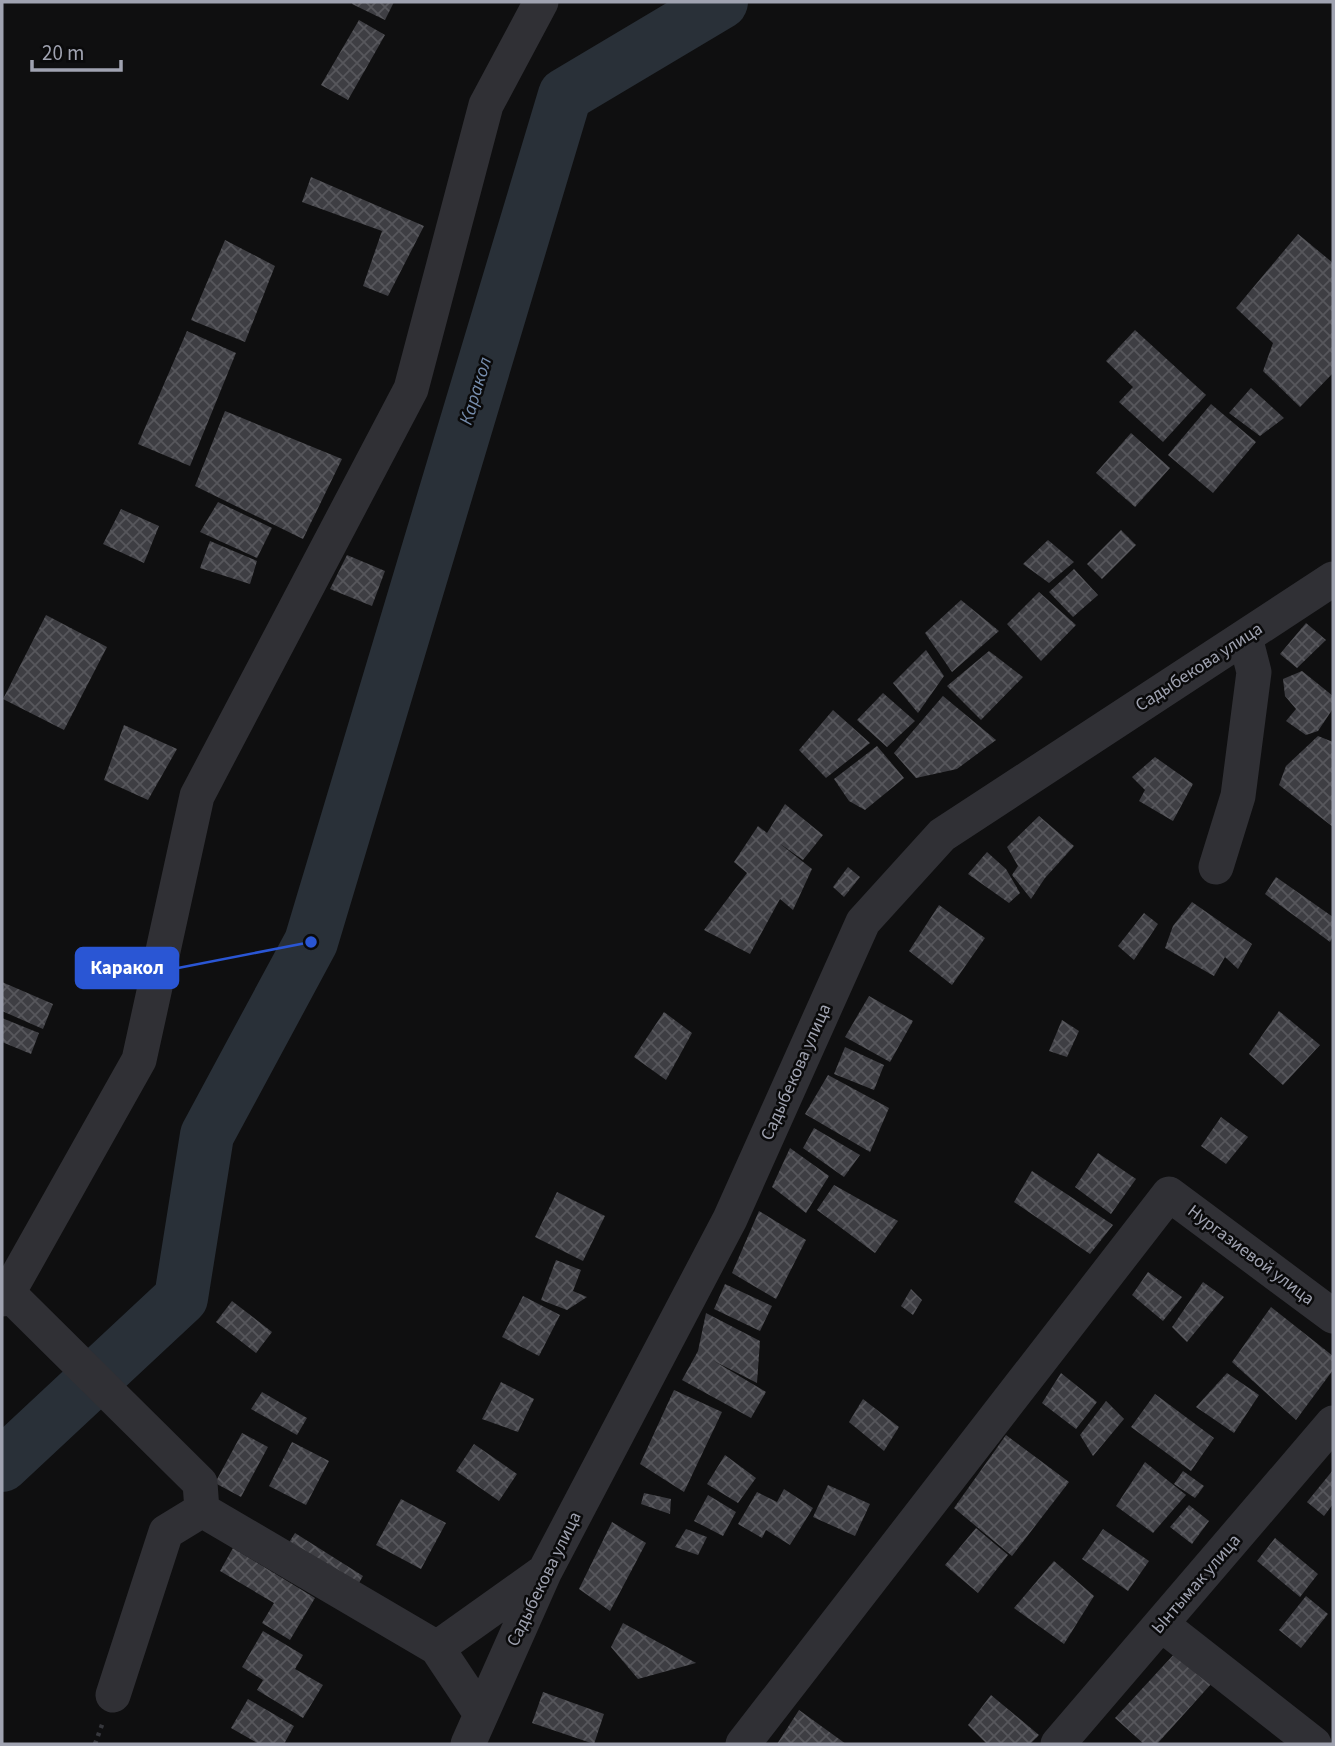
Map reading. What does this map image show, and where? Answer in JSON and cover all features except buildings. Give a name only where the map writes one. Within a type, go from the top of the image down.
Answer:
[{"type":"street","points":[[202,1510],[200,1483],[95,1377],[5,1296],[139,1060],[197,796],[411,388],[486,105],[541,2]]},
{"type":"street","name":"Садыбекова улица","points":[[474,1729],[545,1572],[730,1219],[863,922],[942,835],[1333,579]]},
{"type":"street","points":[[1216,867],[1238,796],[1244,755],[1254,672],[1245,637]]},
{"type":"street","name":"Нургазиевой улица","points":[[743,1744],[1170,1194],[1333,1316]]},
{"type":"street","name":"Ынтымак улица","points":[[1058,1744],[1333,1423]]},
{"type":"street","points":[[202,1510],[437,1648],[474,1729]]},
{"type":"street","points":[[113,1695],[166,1532],[202,1510]]},
{"type":"street","points":[[437,1648],[545,1572]]},
{"type":"street","points":[[1161,1624],[1314,1744]]},
{"type":"waterway","name":"Каракол","points":[[2,1465],[181,1298],[207,1135],[311,942],[565,95],[721,2]]},
{"type":"place","name":"Каракол","points":[[311,942]]}]
